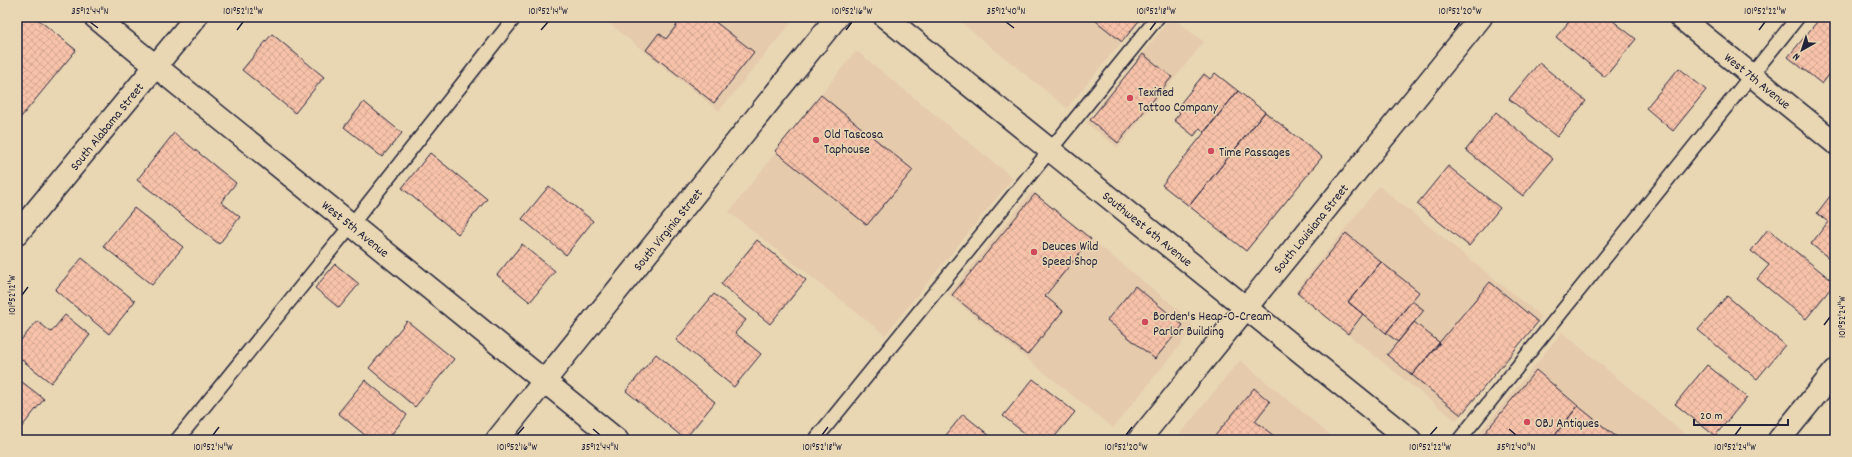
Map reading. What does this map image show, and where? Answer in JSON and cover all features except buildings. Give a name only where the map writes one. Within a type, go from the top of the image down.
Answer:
[{"type":"street","name":"West 5th Avenue","points":[[95,17],[617,440]]},
{"type":"street","name":"South Alabama Street","points":[[17,234],[196,17]]},
{"type":"street","name":"South Virginia Street","points":[[497,440],[837,17]]},
{"type":"street","name":"Southwest 6th Avenue","points":[[885,17],[1410,440]]},
{"type":"street","name":"South Louisiana Street","points":[[1139,440],[1481,17]]},
{"type":"street","name":"West 7th Avenue","points":[[1680,17],[1835,143]]},
{"type":"street","points":[[1779,440],[1835,371]]},
{"type":"lane","points":[[178,440],[352,224],[515,17]]},
{"type":"lane","points":[[815,440],[1158,17]]},
{"type":"lane","points":[[1459,440],[1798,17]]},
{"type":"shaded area","points":[[601,17],[796,17],[719,111]]},
{"type":"shaded area","points":[[954,17],[1142,17],[1067,108]]},
{"type":"shaded area","points":[[1172,17],[1204,42],[1118,148],[1086,123]]},
{"type":"shaded area","points":[[858,52],[1013,178],[885,335],[729,212],[853,54]]},
{"type":"shaded area","points":[[1379,186],[1542,317],[1456,421],[1295,292]]},
{"type":"shaded area","points":[[1032,191],[1191,320],[1193,329],[1113,428],[948,295]]},
{"type":"shaded area","points":[[1562,332],[1692,440],[1480,440],[1476,437]]},
{"type":"shaded area","points":[[1240,360],[1336,440],[1175,440]]},
{"type":"place","name":"Texified Tattoo Company","points":[[1130,98]]},
{"type":"place","name":"Old Tascosa Taphouse","points":[[816,140]]},
{"type":"place","name":"Time Passages","points":[[1211,151]]},
{"type":"place","name":"Deuces Wild Speed Shop","points":[[1034,252]]},
{"type":"place","name":"Borden's Heap-O-Cream Parlor Building","points":[[1145,322]]},
{"type":"place","name":"OBJ Antiques","points":[[1527,422]]}]
